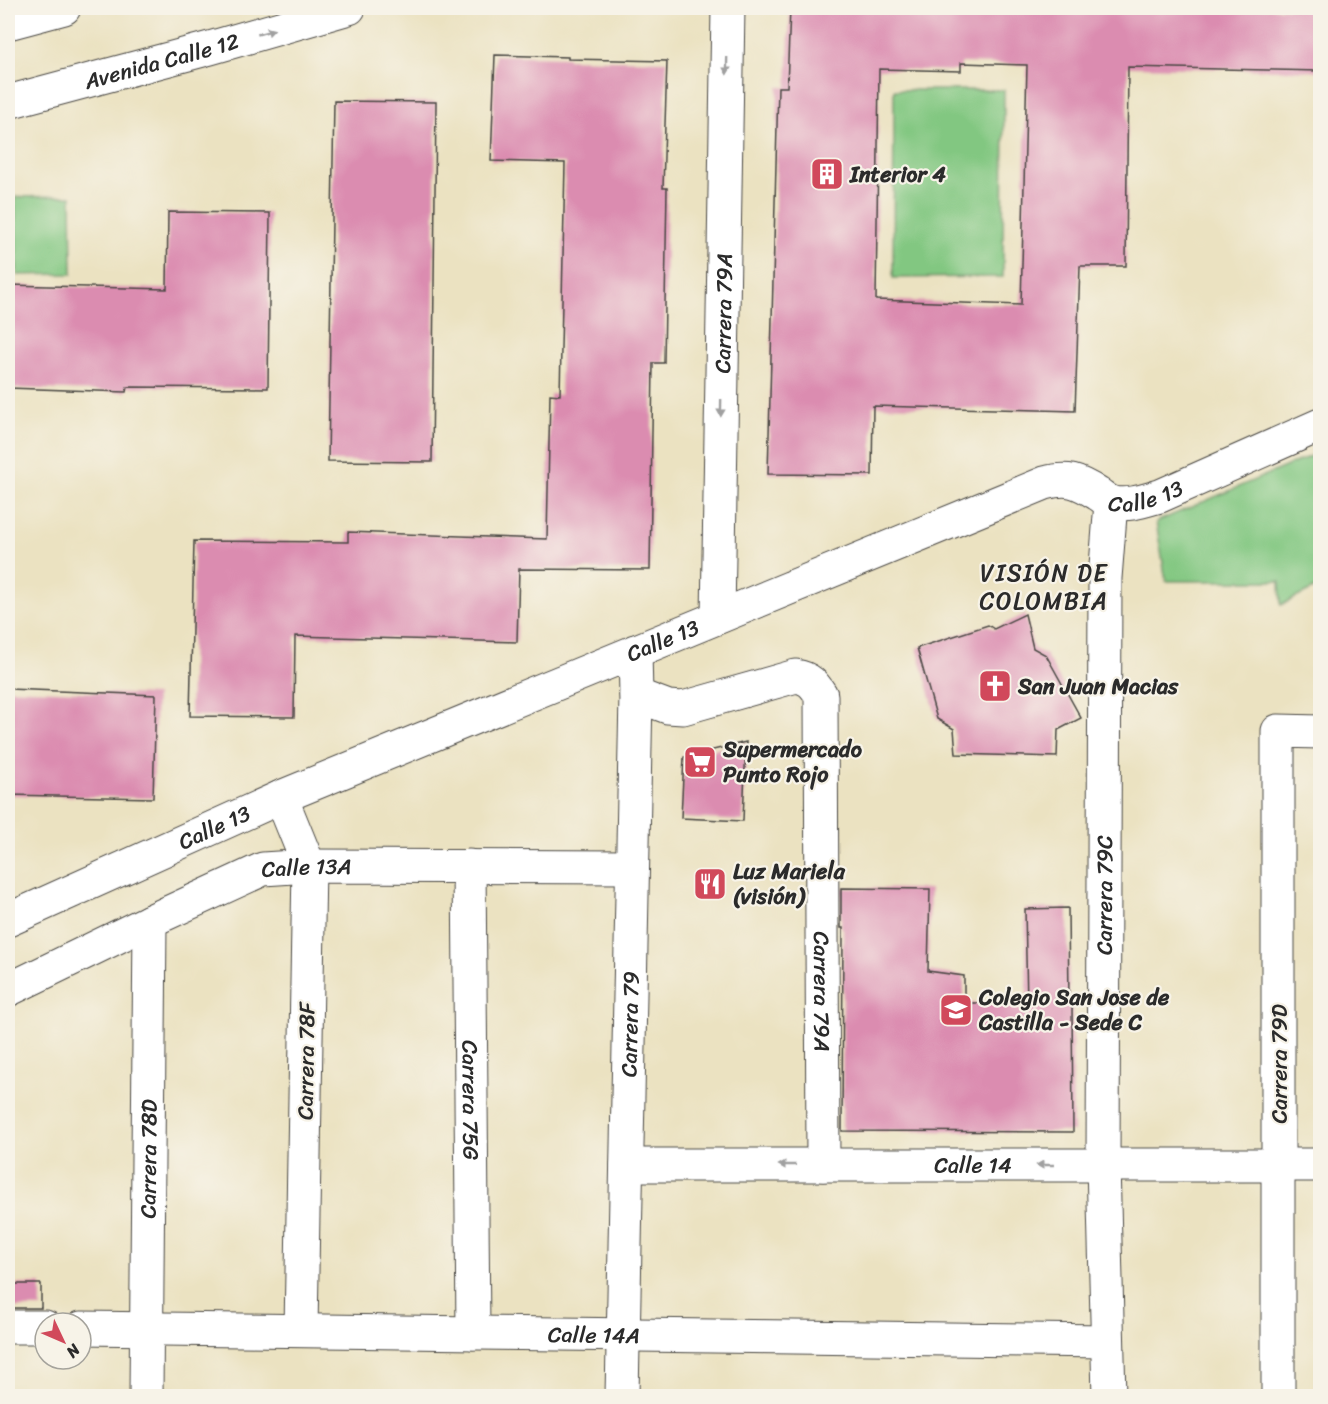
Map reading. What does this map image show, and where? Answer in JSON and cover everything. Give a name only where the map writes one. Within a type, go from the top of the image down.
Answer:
[{"type":"street","points":[[8,23],[64,8]]},
{"type":"street","name":"Avenida Calle 12","points":[[8,102],[349,8]]},
{"type":"street","name":"Carrera 79A","points":[[718,617],[728,8]]},
{"type":"street","name":"Calle 13","points":[[8,920],[281,797],[1045,483],[1060,479],[1074,480],[1111,503],[1138,503],[1160,496],[1320,425]]},
{"type":"street","name":"Carrera 79C","points":[[1109,1396],[1103,1164],[1105,588],[1111,503]]},
{"type":"street","name":"Carrera 79","points":[[622,1396],[635,651]]},
{"type":"street","name":"Carrera 79A","points":[[636,695],[668,707],[682,708],[796,676],[807,678],[821,695],[823,1165]]},
{"type":"street","name":"Carrera 79D","points":[[1278,1396],[1278,731],[1320,732]]},
{"type":"street","name":"Carrera 78F","points":[[281,797],[309,866],[301,1330]]},
{"type":"street","name":"Calle 13A","points":[[8,990],[263,869],[309,866],[633,867]]},
{"type":"street","name":"Carrera 75G","points":[[469,866],[473,1333]]},
{"type":"street","name":"Carrera 78D","points":[[146,1396],[150,921]]},
{"type":"street","name":"Calle 14","points":[[627,1164],[1320,1165]]},
{"type":"street","points":[[8,1327],[33,1327]]},
{"type":"street","name":"Calle 14A","points":[[93,1328],[1107,1341]]},
{"type":"green space","points":[[894,90],[1004,90],[1003,277],[893,278]]},
{"type":"green space","points":[[71,196],[72,274],[17,275],[15,197]]},
{"type":"green space","points":[[1320,452],[1320,586],[1281,605],[1280,581],[1166,581],[1156,522]]},
{"type":"building","points":[[790,8],[1320,8],[1320,71],[1128,67],[1126,266],[1080,266],[1075,411],[873,406],[872,475],[768,474],[778,87],[787,87]],"holes":[[[961,63],[1027,65],[1021,305],[876,300],[879,69],[961,71]]]},
{"type":"building","points":[[495,55],[667,61],[663,188],[667,188],[664,363],[653,363],[650,570],[519,569],[517,642],[295,636],[294,717],[190,716],[194,541],[348,542],[348,532],[547,539],[550,394],[560,395],[565,163],[491,161]]},
{"type":"building","points":[[334,101],[436,102],[432,462],[328,461]]},
{"type":"building","points":[[168,212],[270,213],[268,388],[127,387],[126,392],[8,388],[8,285],[167,289]]},
{"type":"building","name":"San Juan Macias","points":[[1025,614],[1033,648],[1046,655],[1081,718],[1058,730],[1057,757],[956,754],[954,729],[937,719],[917,648],[988,625],[994,629]]},
{"type":"building","points":[[8,689],[156,695],[153,798],[8,795]]},
{"type":"building","points":[[746,742],[743,821],[681,818],[684,757]]},
{"type":"building","name":"Colegio San Jose de Castilla - Sede C","points":[[841,888],[930,889],[928,971],[964,976],[964,1003],[1027,1003],[1025,909],[1068,908],[1069,1003],[1072,1003],[1073,1132],[842,1131],[843,928],[841,928]]},
{"type":"building","points":[[8,1284],[41,1284],[41,1308],[8,1308]]},
{"type":"place","name":"Interior 4","points":[[827,174]]},
{"type":"place","name":"San Juan Macias","points":[[995,686]]},
{"type":"place","name":"Supermercado Punto Rojo","points":[[700,762]]},
{"type":"place","name":"Luz Mariela (visión)","points":[[710,884]]},
{"type":"place","name":"Colegio San Jose de Castilla - Sede C","points":[[956,1010]]},
{"type":"district","name":"VISIÓN DE COLOMBIA","points":[[1044,587]]}]
